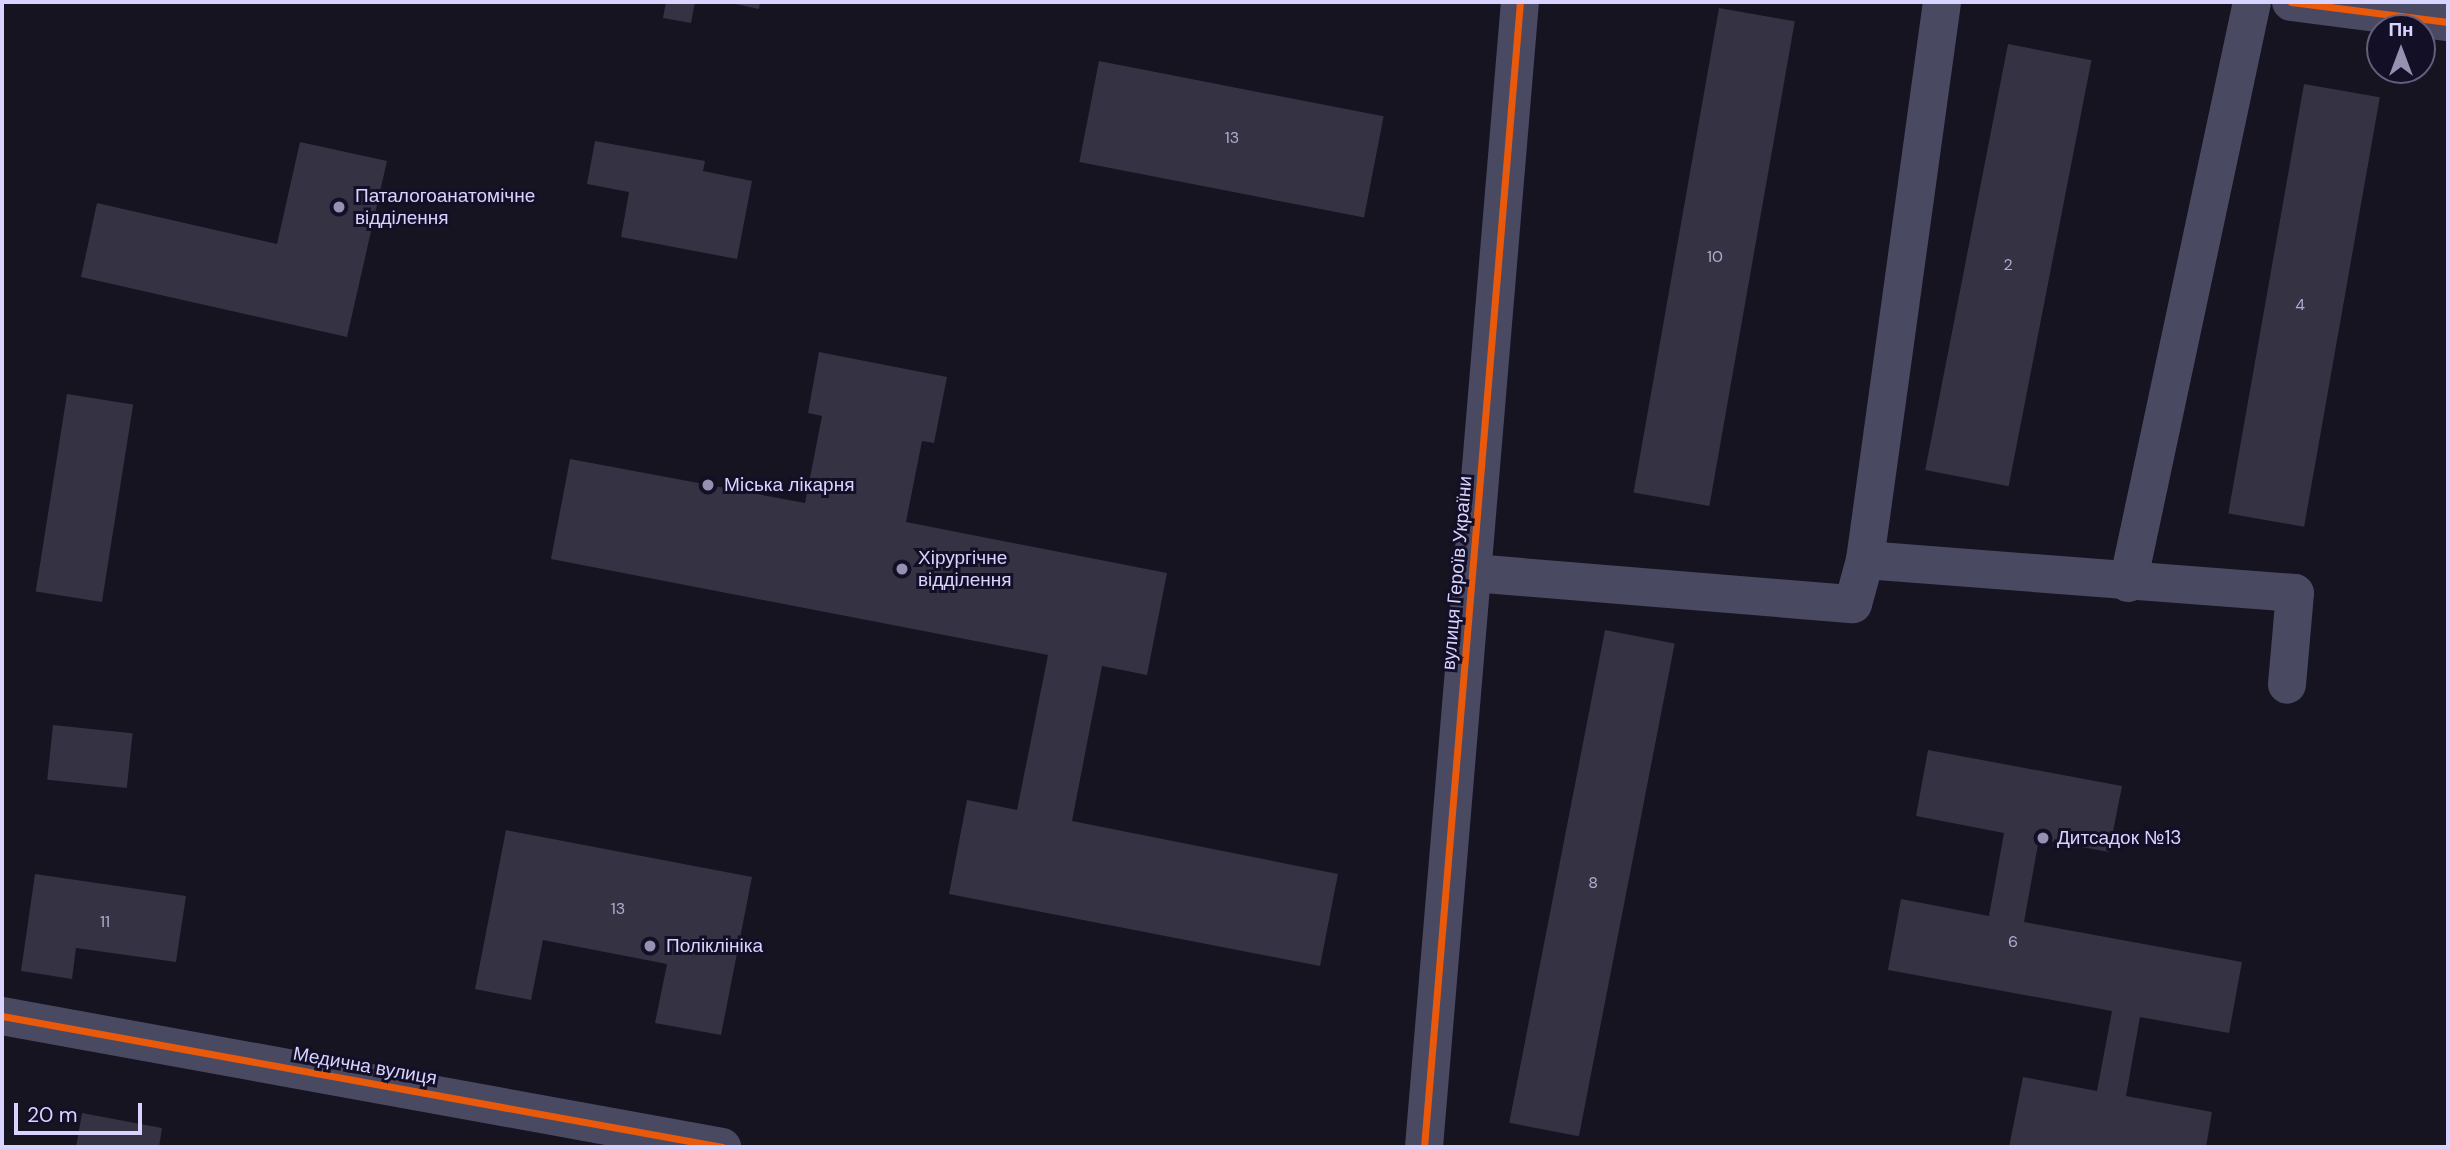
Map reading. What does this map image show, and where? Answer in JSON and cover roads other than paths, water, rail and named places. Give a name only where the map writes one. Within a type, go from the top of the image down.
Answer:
[{"type":"street","name":"вулиця Героїв України","points":[[1423,1147],[1520,2]]},
{"type":"street","points":[[1473,573],[1853,604],[1865,560],[1942,2]]},
{"type":"street","points":[[2128,583],[2252,2]]},
{"type":"street","points":[[2291,2],[2448,22]]},
{"type":"street","points":[[1865,560],[2128,583],[2295,593],[2287,685]]},
{"type":"street","name":"Медична вулиця","points":[[2,1016],[723,1147]]},
{"type":"place","name":"Паталогоанатомічне відділення","points":[[339,207]]},
{"type":"place","name":"Мiська лiкарня","points":[[708,485]]},
{"type":"place","name":"Хірургічне відділення","points":[[902,569]]},
{"type":"place","name":"Дитсадок №13","points":[[2043,838]]},
{"type":"place","name":"Поліклініка","points":[[650,946]]}]
